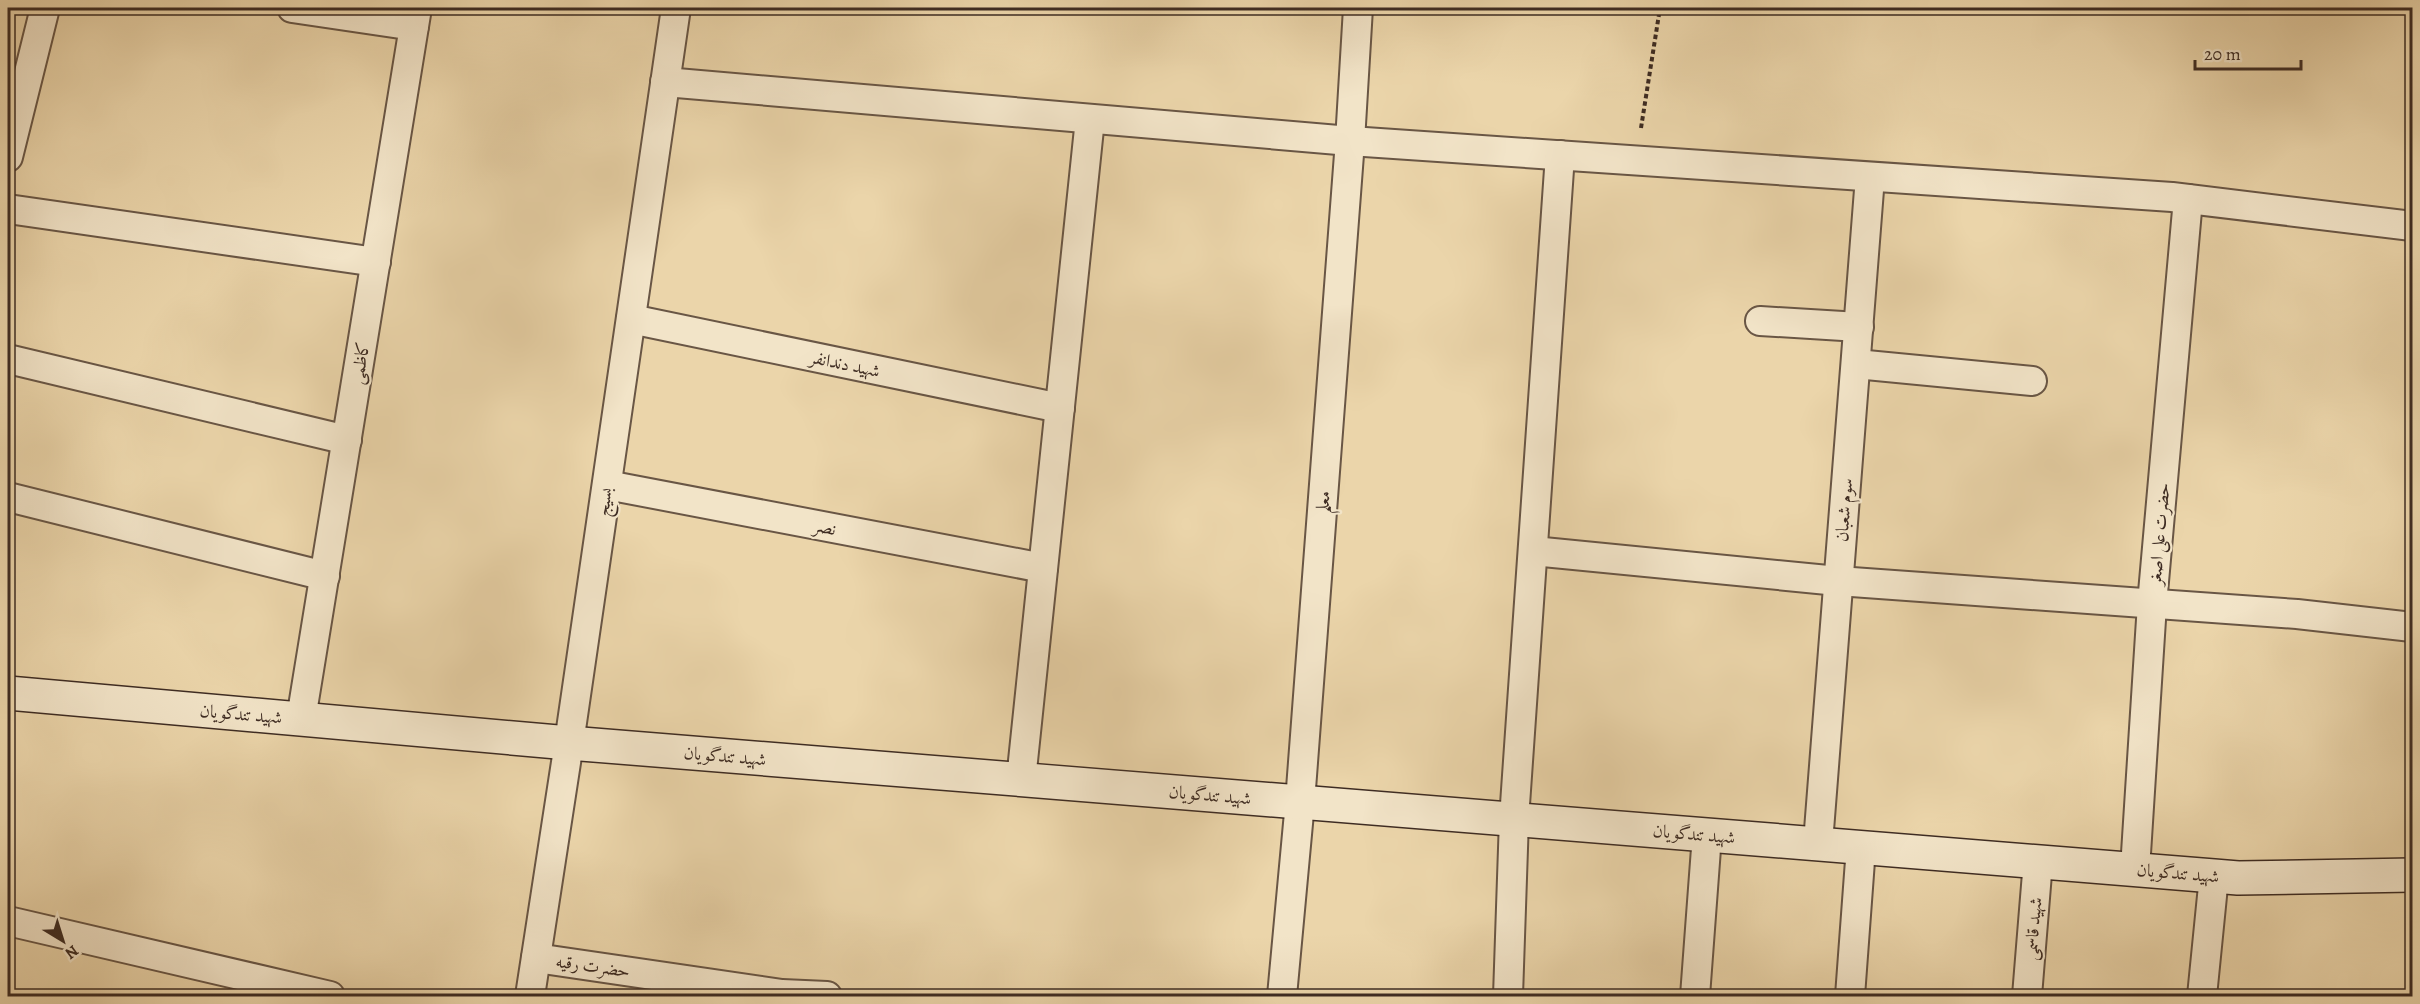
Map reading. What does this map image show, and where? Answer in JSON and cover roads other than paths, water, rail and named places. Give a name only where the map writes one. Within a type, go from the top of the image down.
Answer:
[{"type":"street","points":[[8,157],[18,67],[45,8]]},
{"type":"street","points":[[292,8],[416,17]]},
{"type":"street","name":"بسیج","points":[[530,996],[676,8]]},
{"type":"street","name":"معلم","points":[[1282,996],[1300,802],[1358,8]]},
{"type":"street","name":"کاظمی","points":[[301,719],[416,17]]},
{"type":"street","points":[[665,82],[1350,141],[2188,199],[2412,226]]},
{"type":"street","points":[[1021,780],[1090,119]]},
{"type":"street","points":[[1508,996],[1514,819],[1560,155]]},
{"type":"street","name":"سوم شعبان","points":[[1818,843],[1870,177]]},
{"type":"street","name":"حضرت علی اصغر","points":[[2135,869],[2152,604],[2188,199]]},
{"type":"street","points":[[8,209],[376,262]]},
{"type":"street","name":"شهید دندانفر","points":[[630,319],[1060,408]]},
{"type":"street","points":[[1761,321],[1859,327]]},
{"type":"street","points":[[8,359],[347,440]]},
{"type":"street","points":[[1856,364],[2032,381]]},
{"type":"street","name":"نصر","points":[[606,485],[1043,568]]},
{"type":"street","points":[[8,497],[324,576]]},
{"type":"street","points":[[1533,551],[1838,581],[2297,614],[2412,627]]},
{"type":"street","name":"شهید تندگویان","points":[[8,693],[569,743],[2238,878],[2412,875]]},
{"type":"street","points":[[1695,996],[1707,835]]},
{"type":"street","points":[[1850,996],[1861,847]]},
{"type":"street","name":"شهید قاسمی","points":[[2026,996],[2038,861]]},
{"type":"street","points":[[2202,996],[2214,876]]},
{"type":"street","points":[[8,921],[330,996]]},
{"type":"street","name":"حضرت رقیه","points":[[536,958],[782,993],[827,996]]}]
